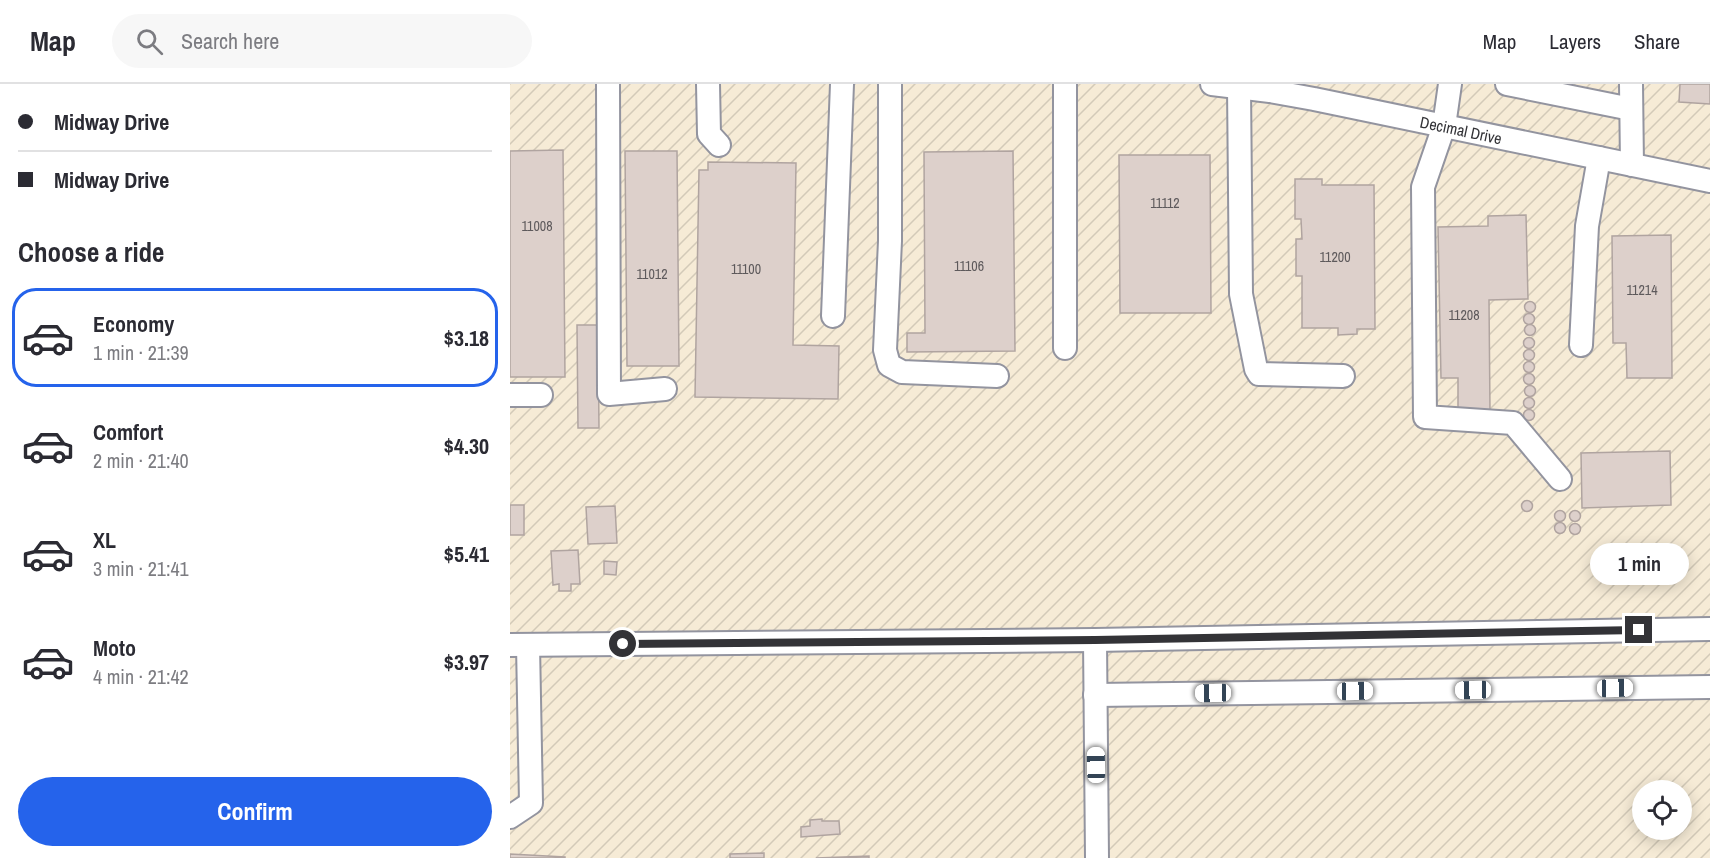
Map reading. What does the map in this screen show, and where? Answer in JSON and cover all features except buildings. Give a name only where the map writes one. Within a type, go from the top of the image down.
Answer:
[{"type":"street","points":[[608,84],[609,394],[665,389]]},
{"type":"street","points":[[708,84],[710,134],[719,145]]},
{"type":"street","points":[[833,316],[842,84]]},
{"type":"street","points":[[890,84],[890,241],[885,350],[889,365],[902,372],[997,376]]},
{"type":"street","points":[[1065,84],[1065,348]]},
{"type":"street","name":"Decimal Drive","points":[[1212,84],[1314,99],[1710,181]]},
{"type":"street","points":[[1450,84],[1444,126],[1423,187],[1425,417],[1513,423],[1560,479]]},
{"type":"street","points":[[1507,84],[1631,109]]},
{"type":"street","points":[[1631,84],[1632,165]]},
{"type":"street","points":[[1239,87],[1241,294],[1256,369],[1259,374],[1343,376]]},
{"type":"street","points":[[1581,345],[1587,226],[1599,158]]},
{"type":"street","points":[[510,395],[541,396]]},
{"type":"street","points":[[510,817],[531,803],[531,714],[519,682],[519,645],[1095,640],[1710,628]]},
{"type":"street","points":[[1095,640],[1097,858]]},
{"type":"street","points":[[1095,694],[1710,687]]},
{"type":"shaded area","points":[[510,84],[1710,84],[1710,858],[510,858]]},
{"type":"route","points":[[623,644],[1095,640],[1639,630]]}]
